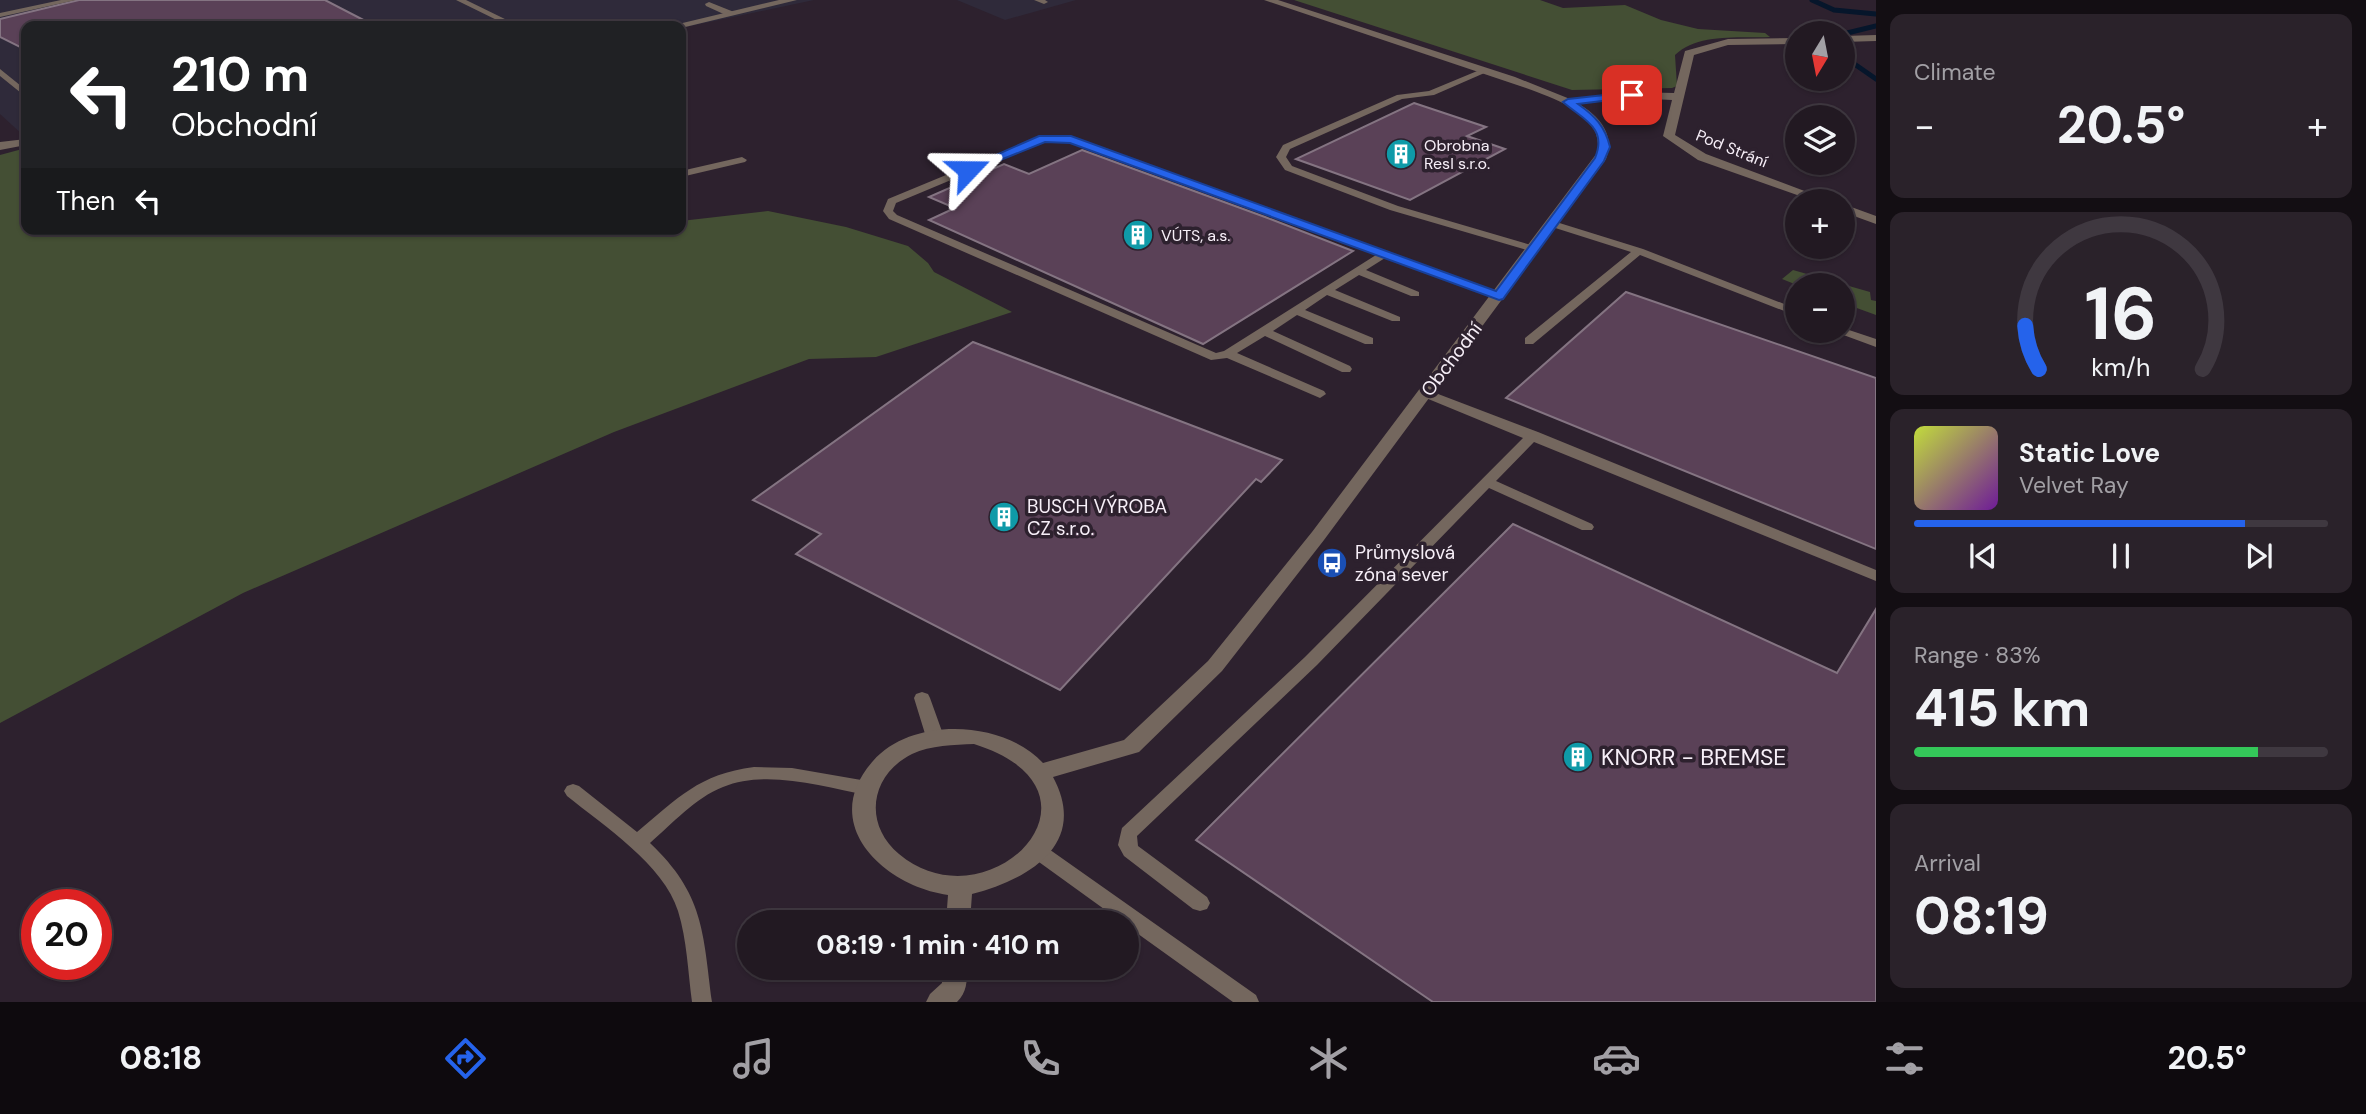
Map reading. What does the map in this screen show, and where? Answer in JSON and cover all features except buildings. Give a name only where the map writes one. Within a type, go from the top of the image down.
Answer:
[{"type":"street","points":[[686,24],[792,0]]},
{"type":"street","name":"Obchodní","points":[[1040,772],[1131,746],[1215,666],[1499,296],[1600,159],[1605,147],[1601,131],[1588,116],[1568,102],[1485,71],[1269,0]]},
{"type":"street","points":[[1855,39],[1876,38]]},
{"type":"street","points":[[1568,102],[1632,95],[1680,97],[1689,54],[1698,49],[1726,43],[1785,41]]},
{"type":"street","name":"Pod Strání","points":[[1680,97],[1669,136],[1702,157],[1791,189]]},
{"type":"street","points":[[0,146],[21,143]]},
{"type":"street","points":[[1855,212],[1876,220]]},
{"type":"street","points":[[975,736],[1012,749],[1040,772],[1052,798],[1052,826],[1039,852],[1006,876],[961,886],[925,881],[894,865],[872,842],[863,815],[867,788],[882,765],[905,747],[935,737],[975,736]]},
{"type":"street","points":[[959,910],[961,886]]},
{"type":"lane","points":[[0,15],[72,0]]},
{"type":"lane","points":[[460,0],[504,21]]},
{"type":"lane","points":[[709,4],[731,14]]},
{"type":"lane","points":[[1485,71],[1431,93],[1401,97],[1286,148],[1280,157],[1288,167],[1394,208],[1534,249]]},
{"type":"lane","points":[[0,72],[21,90]]},
{"type":"lane","points":[[1384,254],[1228,354],[1212,357],[893,217],[888,211],[892,201],[1043,138],[1063,138],[1151,168],[1499,296]]},
{"type":"lane","points":[[686,173],[742,160]]},
{"type":"lane","points":[[1553,224],[1639,251],[1785,308]]},
{"type":"lane","points":[[1529,341],[1639,251]]},
{"type":"lane","points":[[1358,271],[1415,293]]},
{"type":"lane","points":[[1327,291],[1396,318]]},
{"type":"lane","points":[[1296,310],[1369,341]]},
{"type":"lane","points":[[1264,331],[1346,369]]},
{"type":"lane","points":[[1855,336],[1876,343]]},
{"type":"lane","points":[[1228,354],[1320,394]]},
{"type":"lane","points":[[1426,393],[1876,576]]},
{"type":"lane","points":[[1200,903],[1131,851],[1127,845],[1128,833],[1311,661],[1533,435]]},
{"type":"lane","points":[[1487,482],[1587,527]]},
{"type":"lane","points":[[922,698],[935,737]]},
{"type":"lane","points":[[636,843],[716,781],[754,774],[793,776],[867,788]]},
{"type":"lane","points":[[573,790],[672,877],[687,909],[702,1002]]},
{"type":"lane","points":[[1039,852],[1250,1002]]},
{"type":"shaded area","points":[[0,0],[814,0],[686,27],[686,21],[21,21],[21,133],[0,114]]},
{"type":"shaded area","points":[[957,0],[1076,0],[1005,20]]},
{"type":"green space","points":[[1294,0],[1540,0],[1563,8],[1625,5],[1661,20],[1698,29],[1765,33],[1770,37],[1720,38],[1684,48],[1675,55],[1677,86],[1672,88],[1572,90]]},
{"type":"green space","points":[[21,149],[21,235],[686,235],[686,220],[768,211],[846,227],[908,246],[928,263],[934,272],[1012,312],[876,357],[809,359],[614,432],[243,593],[0,723],[0,155]]},
{"type":"green space","points":[[1855,288],[1870,292],[1871,300],[1876,301],[1876,315],[1855,307]]},
{"type":"waterway","points":[[1812,0],[1834,10],[1876,14]]},
{"type":"waterway","points":[[1855,31],[1876,26]]},
{"type":"waterway","points":[[1855,64],[1876,79]]},
{"type":"place","name":"Obrobna Resl s.r.o.","points":[[1401,154]]},
{"type":"place","name":"VÚTS, a.s.","points":[[1138,235]]},
{"type":"place","name":"BUSCH VÝROBA CZ s.r.o.","points":[[1004,517]]},
{"type":"place","name":"Průmyslová zóna sever","points":[[1332,563]]},
{"type":"place","name":"KNORR - BREMSE","points":[[1578,757]]},
{"type":"route","points":[[968,170],[1043,138],[1063,138],[1499,296],[1600,159],[1605,147],[1601,131],[1588,116],[1568,102],[1632,95]]}]
